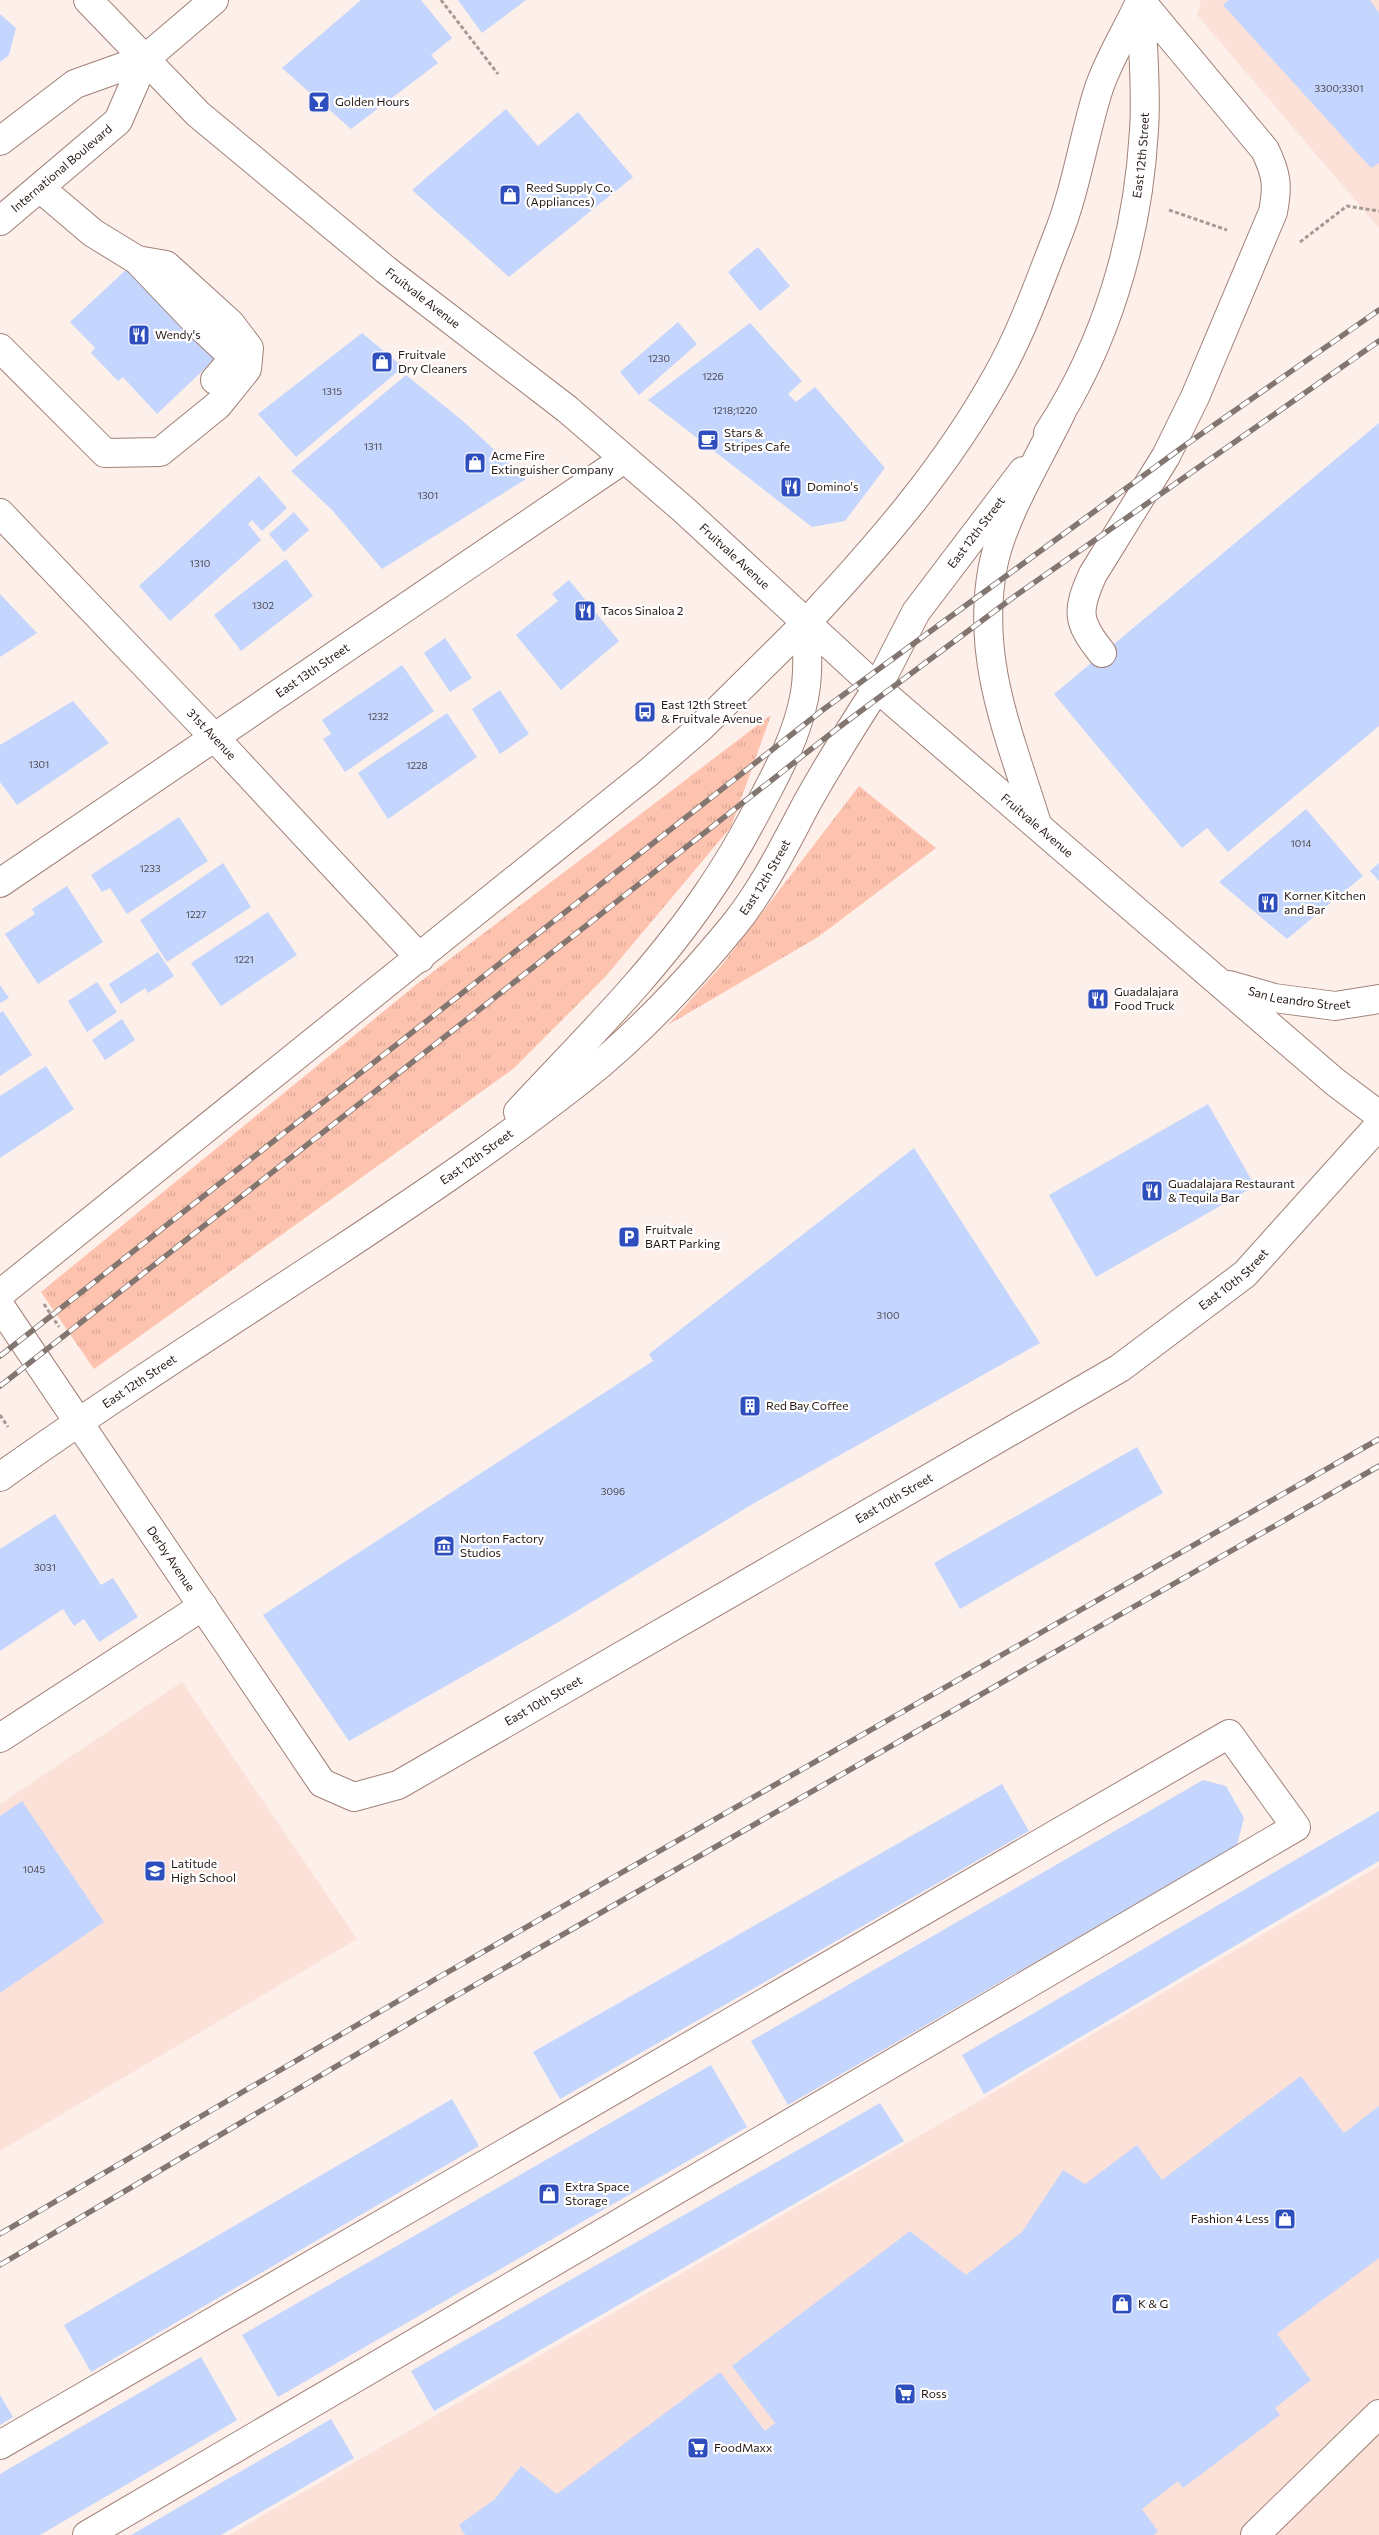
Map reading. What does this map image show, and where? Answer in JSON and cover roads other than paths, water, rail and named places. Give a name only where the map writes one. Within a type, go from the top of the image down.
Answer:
[{"type":"main road","name":"Fruitvale Avenue","points":[[88,0],[198,114],[386,270],[541,387],[806,622],[877,688],[1335,1082],[1379,1115]]},
{"type":"main road","name":"International Boulevard","points":[[0,141],[75,84],[145,59],[214,0]]},
{"type":"main road","name":"East 12th Street","points":[[0,1477],[78,1421],[381,1223],[472,1160],[584,1078],[645,1023],[736,922],[774,864],[833,756],[877,688],[916,612],[1018,478],[1061,413],[1104,322],[1123,270],[1138,199],[1145,128],[1140,0]]},
{"type":"main road","points":[[0,1294],[649,772],[699,729],[857,569],[910,506],[958,441],[998,374],[1020,330],[1058,234],[1079,169],[1098,90],[1140,0],[1265,150],[1275,171],[1277,191],[1272,212],[1194,396],[1166,456],[1093,574],[1084,592],[1080,609],[1081,623],[1102,653]]},
{"type":"main road","name":"International Boulevard","points":[[0,221],[118,121],[145,59]]},
{"type":"main road","points":[[0,348],[105,453],[120,453],[139,447],[200,398],[229,364],[229,353],[198,324],[137,260],[93,233],[40,188]]},
{"type":"main road","points":[[1037,824],[998,696],[990,661],[987,613],[994,564],[1007,524],[1061,413]]},
{"type":"main road","name":"East 13th Street","points":[[0,882],[624,459]]},
{"type":"main road","name":"31st Avenue","points":[[0,513],[214,737],[420,958]]},
{"type":"main road","points":[[472,1160],[627,995],[671,943],[707,895],[740,842],[796,731],[805,697],[808,666],[806,622]]},
{"type":"main road","name":"San Leandro Street","points":[[1221,983],[1274,998],[1335,1006],[1379,999]]},
{"type":"main road","name":"East 10th Street","points":[[354,1797],[398,1785],[1120,1368],[1245,1274],[1379,1125]]},
{"type":"main road","name":"Derby Avenue","points":[[0,1306],[322,1783],[354,1797]]},
{"type":"main road","points":[[0,1738],[203,1606]]},
{"type":"main road","points":[[0,2446],[1229,1734],[1296,1827],[86,2535]]},
{"type":"main road","points":[[1255,2535],[1379,2414]]},
{"type":"railway","points":[[0,1356],[824,709],[1184,446],[1379,310]]},
{"type":"railway","points":[[0,1386],[838,728],[1015,596],[1379,341]]},
{"type":"railway","points":[[0,2234],[434,1980],[1379,1439]]},
{"type":"railway","points":[[0,2265],[440,2005],[1379,1466]]},
{"type":"place","name":"Golden Hours","points":[[319,102]]},
{"type":"place","name":"Reed Supply Co. (Appliances)","points":[[510,195]]},
{"type":"place","name":"Wendy's","points":[[139,335]]},
{"type":"place","name":"Fruitvale Dry Cleaners","points":[[382,362]]},
{"type":"place","name":"Stars & Stripes Cafe","points":[[708,440]]},
{"type":"place","name":"Acme Fire Extinguisher Company","points":[[475,463]]},
{"type":"place","name":"Domino's","points":[[791,487]]},
{"type":"place","name":"Tacos Sinaloa 2","points":[[585,611]]},
{"type":"place","name":"East 12th Street & Fruitvale Avenue","points":[[645,712]]},
{"type":"place","name":"Korner Kitchen and Bar","points":[[1268,903]]},
{"type":"place","name":"Guadalajara Food Truck","points":[[1098,999]]},
{"type":"place","name":"Guadalajara Restaurant & Tequila Bar","points":[[1152,1191]]},
{"type":"place","name":"Fruitvale BART Parking","points":[[629,1237]]},
{"type":"place","name":"Red Bay Coffee","points":[[750,1406]]},
{"type":"place","name":"Norton Factory Studios","points":[[444,1546]]},
{"type":"place","name":"Latitude High School","points":[[155,1871]]},
{"type":"place","name":"Extra Space Storage","points":[[549,2194]]},
{"type":"place","name":"Fashion 4 Less","points":[[1285,2219]]},
{"type":"place","name":"K & G","points":[[1122,2304]]},
{"type":"place","name":"Ross","points":[[905,2394]]},
{"type":"place","name":"FoodMaxx","points":[[698,2448]]}]
